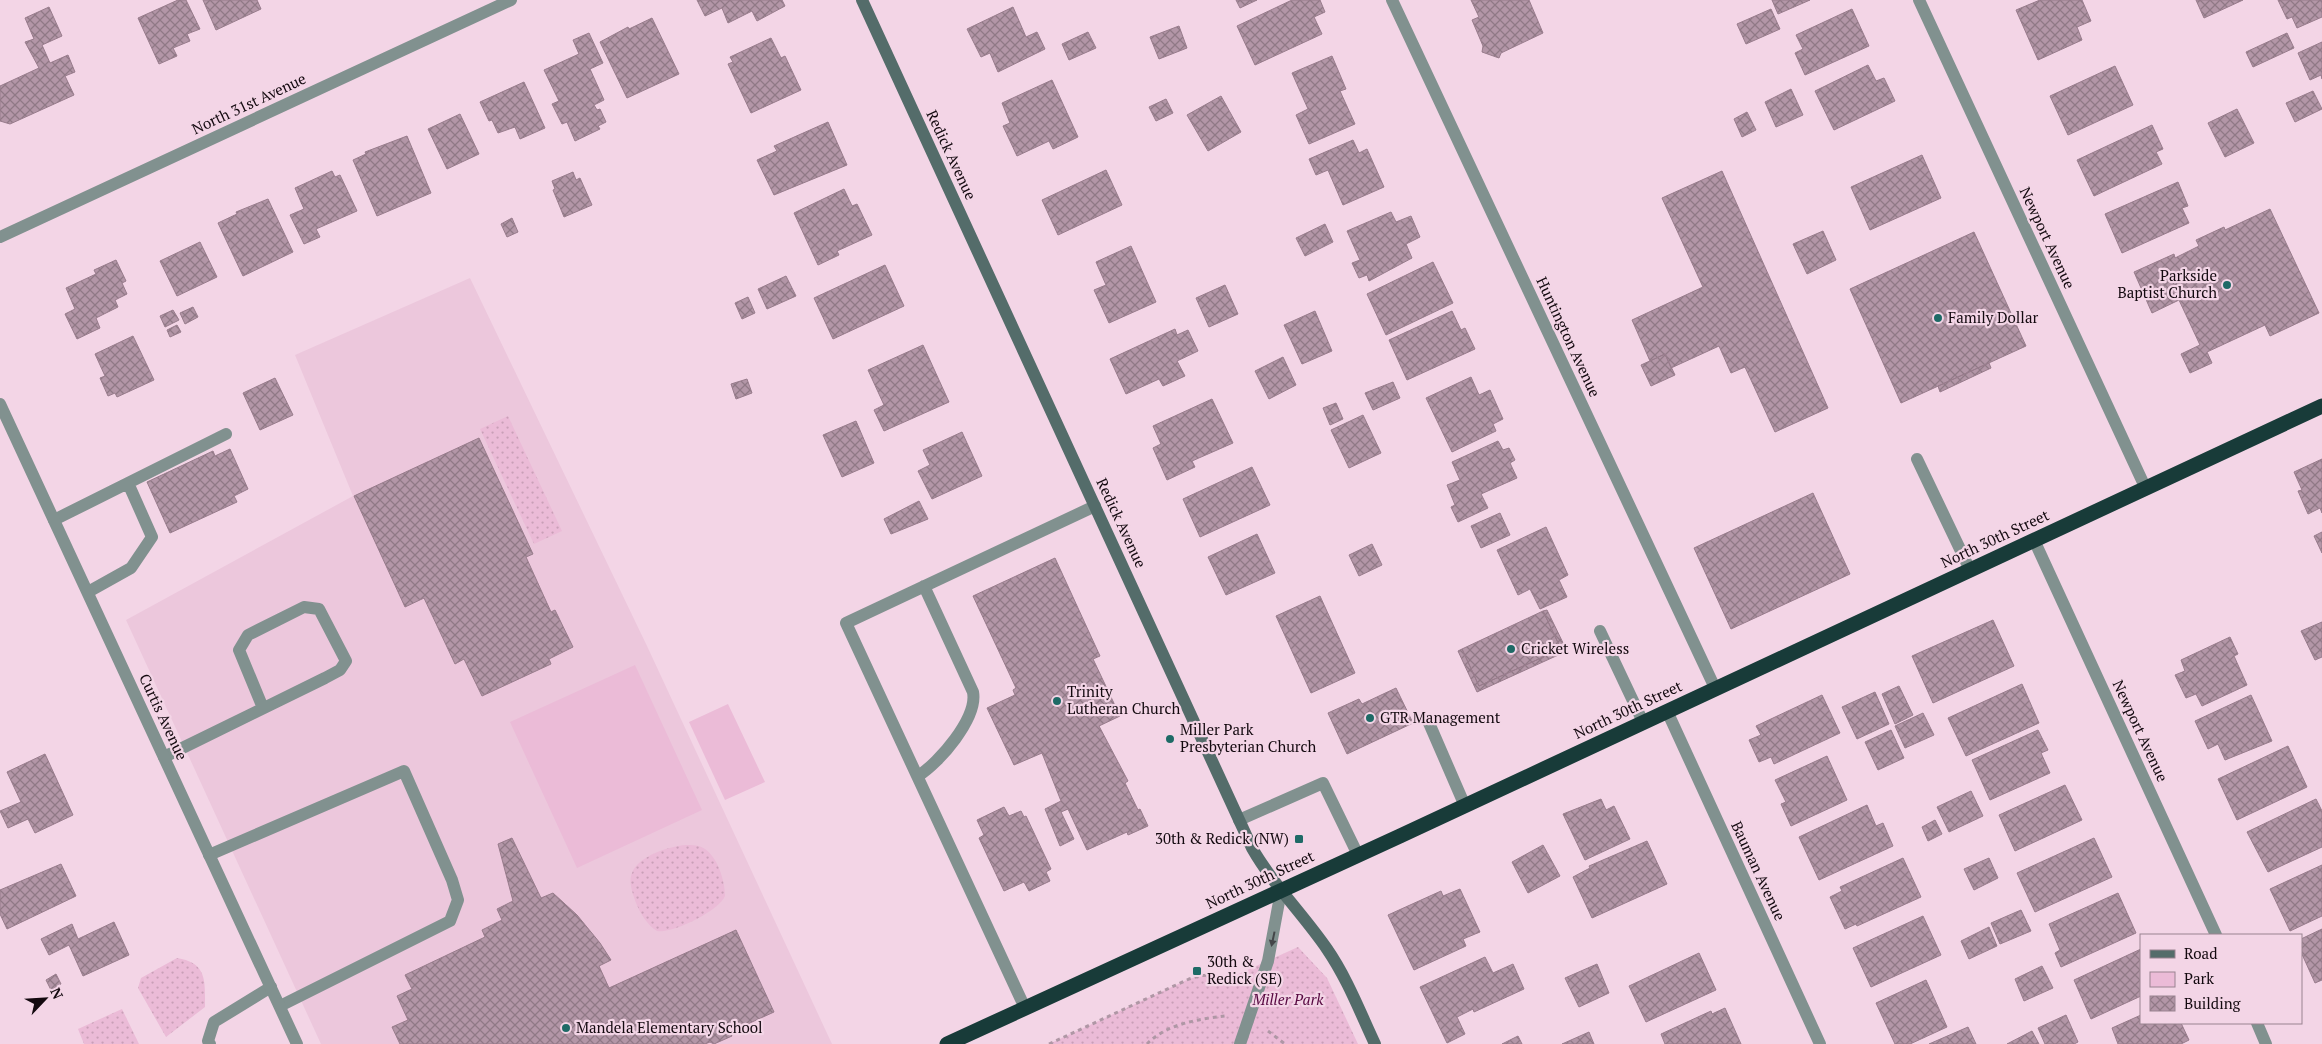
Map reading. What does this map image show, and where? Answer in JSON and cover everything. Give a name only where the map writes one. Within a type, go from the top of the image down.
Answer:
[{"type":"highway","name":"North 30th Street","points":[[947,1044],[1465,806],[2322,406]]},
{"type":"street","name":"North 31st Avenue","points":[[0,237],[511,0]]},
{"type":"street","name":"Redick Avenue","points":[[862,0],[1256,854],[1281,891],[1318,937],[1339,968],[1375,1044]]},
{"type":"street","name":"Huntington Avenue","points":[[1392,0],[1715,688]]},
{"type":"street","name":"Newport Avenue","points":[[1919,0],[2146,489]]},
{"type":"street","name":"Curtis Avenue","points":[[0,404],[297,1044]]},
{"type":"street","points":[[54,520],[226,434]]},
{"type":"street","points":[[1917,459],[1970,570]]},
{"type":"street","points":[[88,592],[130,568],[152,537],[128,483]]},
{"type":"street","points":[[1025,1008],[846,623],[1095,506]]},
{"type":"street","name":"Newport Avenue","points":[[2034,540],[2216,934]]},
{"type":"street","points":[[918,776],[935,764],[970,718],[975,701],[973,692],[924,586]]},
{"type":"street","points":[[164,757],[340,670],[346,661],[320,609],[304,607],[248,635],[238,650],[263,708]]},
{"type":"street","points":[[1600,631],[1643,722]]},
{"type":"street","name":"Bauman Avenue","points":[[1667,711],[1820,1044]]},
{"type":"street","points":[[1429,723],[1465,806]]},
{"type":"street","points":[[209,855],[404,771],[452,880],[458,900],[450,921],[280,1006]]},
{"type":"street","points":[[1240,820],[1323,782],[1358,855]]},
{"type":"street","points":[[1240,1044],[1250,1020],[1273,942],[1281,891]]},
{"type":"street","points":[[210,1044],[208,1041],[214,1022],[271,987]]},
{"type":"street","points":[[2257,1024],[2266,1044]]},
{"type":"path","points":[[1049,1044],[1189,979],[1203,975],[1214,975],[1223,981]]},
{"type":"path","points":[[1147,1044],[1172,1028],[1208,1018],[1228,1016],[1250,1020],[1285,1044]]},
{"type":"shaded area","points":[[470,278],[647,646],[832,1044],[321,1044],[126,620],[353,496],[295,355]]},
{"type":"green space","points":[[508,416],[562,531],[534,544],[480,429]]},
{"type":"green space","points":[[635,665],[702,810],[577,868],[510,722]]},
{"type":"green space","points":[[728,704],[765,782],[725,800],[689,722]]},
{"type":"green space","points":[[686,845],[703,848],[714,858],[722,877],[725,896],[714,908],[694,920],[673,929],[657,931],[650,926],[636,903],[632,892],[632,873],[635,867],[655,853],[672,847]]},
{"type":"green space","name":"Miller Park","points":[[1298,947],[1327,978],[1358,1044],[1049,1044],[1189,979],[1207,975],[1215,976],[1223,981]]},
{"type":"green space","points":[[177,958],[194,964],[202,974],[205,989],[205,1007],[166,1037],[138,988],[141,978]]},
{"type":"green space","points":[[122,1009],[139,1044],[84,1044],[78,1029]]},
{"type":"building","points":[[178,0],[186,0],[200,29],[187,34],[190,41],[173,48],[177,56],[159,64],[138,18]]},
{"type":"building","points":[[203,0],[257,0],[261,9],[216,30]]},
{"type":"building","points":[[697,0],[782,0],[785,6],[757,21],[752,11],[728,23],[722,8],[705,16]]},
{"type":"building","points":[[1236,0],[1257,0],[1240,8]]},
{"type":"building","points":[[1292,0],[1320,0],[1325,12],[1314,17],[1322,34],[1255,65],[1237,26]]},
{"type":"building","points":[[1471,0],[1529,0],[1543,33],[1501,53],[1499,58],[1482,52],[1483,46],[1472,20],[1479,17]]},
{"type":"building","points":[[1772,0],[1810,0],[1778,14]]},
{"type":"building","points":[[2040,0],[2082,0],[2091,21],[2077,27],[2082,40],[2038,60],[2016,10]]},
{"type":"building","points":[[2196,0],[2243,0],[2204,18]]},
{"type":"building","points":[[2278,0],[2322,0],[2322,17],[2297,28],[2292,17],[2287,19]]},
{"type":"building","points":[[49,7],[62,36],[42,45],[50,63],[68,55],[75,72],[65,76],[74,95],[10,124],[0,121],[0,86],[39,68],[25,42],[34,39],[25,18]]},
{"type":"building","points":[[1013,7],[1026,37],[1037,32],[1045,49],[998,72],[990,53],[981,57],[967,29]]},
{"type":"building","points":[[1771,9],[1780,29],[1746,44],[1737,24]]},
{"type":"building","points":[[1852,9],[1869,46],[1805,75],[1795,53],[1803,49],[1796,35]]},
{"type":"building","points":[[652,18],[679,74],[627,98],[600,42],[628,27],[629,29]]},
{"type":"building","points":[[1179,26],[1187,48],[1159,59],[1150,37]]},
{"type":"building","points":[[1088,32],[1096,48],[1069,60],[1062,44]]},
{"type":"building","points":[[589,33],[603,63],[590,69],[604,100],[594,105],[597,110],[600,109],[606,122],[598,126],[600,129],[575,141],[567,122],[562,124],[552,104],[559,101],[544,70],[579,54],[573,40]]},
{"type":"building","points":[[2287,33],[2294,48],[2253,67],[2246,52]]},
{"type":"building","points":[[771,38],[781,58],[785,56],[801,90],[751,113],[728,64],[733,62],[730,57]]},
{"type":"building","points":[[2322,42],[2322,79],[2321,75],[2310,80],[2298,53]]},
{"type":"building","points":[[1332,56],[1346,89],[1340,91],[1355,124],[1309,144],[1296,115],[1308,109],[1292,73]]},
{"type":"building","points":[[1868,65],[1876,81],[1884,78],[1895,101],[1834,130],[1815,91]]},
{"type":"building","points":[[2115,66],[2133,105],[2068,135],[2050,96]]},
{"type":"building","points":[[1052,80],[1078,137],[1053,149],[1049,141],[1017,156],[1003,126],[1010,123],[1002,103]]},
{"type":"building","points":[[524,82],[545,128],[520,139],[515,127],[498,133],[492,120],[489,121],[480,102]]},
{"type":"building","points":[[1791,89],[1803,115],[1776,127],[1765,102]]},
{"type":"building","points":[[2313,91],[2322,109],[2295,122],[2286,103]]},
{"type":"building","points":[[1221,96],[1241,132],[1208,151],[1187,115]]},
{"type":"building","points":[[1166,99],[1173,113],[1156,121],[1149,107]]},
{"type":"building","points":[[2237,109],[2254,143],[2225,157],[2208,123]]},
{"type":"building","points":[[1747,112],[1756,130],[1742,137],[1734,119]]},
{"type":"building","points":[[460,114],[479,154],[447,169],[428,129]]},
{"type":"building","points":[[828,122],[847,165],[774,195],[757,160],[777,151],[774,146]]},
{"type":"building","points":[[2152,125],[2163,149],[2156,152],[2162,164],[2094,196],[2077,160]]},
{"type":"building","points":[[407,136],[431,193],[377,216],[353,160],[366,154],[365,152]]},
{"type":"building","points":[[1353,140],[1359,153],[1367,149],[1384,187],[1343,205],[1328,170],[1316,175],[1309,159]]},
{"type":"building","points":[[1922,155],[1941,198],[1870,230],[1851,187]]},
{"type":"building","points":[[1106,170],[1122,205],[1058,235],[1042,200]]},
{"type":"building","points":[[332,171],[335,177],[340,175],[357,211],[316,229],[320,237],[304,244],[290,215],[304,209],[295,188]]},
{"type":"building","points":[[1722,171],[1828,408],[1775,432],[1745,367],[1731,373],[1719,346],[1671,368],[1665,354],[1650,361],[1632,320],[1703,287],[1662,198]]},
{"type":"building","points":[[573,172],[576,180],[580,178],[592,205],[564,217],[553,190],[555,189],[552,181]]},
{"type":"building","points":[[2178,182],[2188,206],[2182,208],[2189,223],[2122,253],[2105,214]]},
{"type":"building","points":[[844,189],[852,206],[857,204],[872,235],[837,251],[839,255],[818,265],[794,213]]},
{"type":"building","points":[[268,199],[293,252],[243,276],[218,223],[237,214],[236,212]]},
{"type":"building","points":[[2270,209],[2319,313],[2270,336],[2265,325],[2207,352],[2212,363],[2190,373],[2181,354],[2200,345],[2179,300],[2152,313],[2134,272],[2174,254],[2175,258],[2199,246],[2196,240],[2224,227],[2225,230]]},
{"type":"building","points":[[1391,212],[1396,222],[1411,216],[1420,237],[1406,244],[1412,258],[1369,281],[1367,275],[1359,278],[1352,263],[1360,260],[1347,231]]},
{"type":"building","points":[[512,218],[518,232],[507,237],[501,224]]},
{"type":"building","points":[[1325,224],[1333,242],[1305,256],[1296,238]]},
{"type":"building","points":[[1823,231],[1836,260],[1807,274],[1793,244]]},
{"type":"building","name":"Family Dollar","points":[[1974,232],[2026,346],[1901,403],[1850,289]]},
{"type":"building","points":[[200,242],[217,277],[177,296],[160,261]]},
{"type":"building","points":[[1131,246],[1156,302],[1109,323],[1094,290],[1106,285],[1096,262]]},
{"type":"building","points":[[116,260],[126,281],[122,283],[127,294],[115,300],[118,307],[96,318],[100,328],[77,339],[65,314],[75,309],[66,288],[96,274],[94,270]]},
{"type":"building","points":[[1433,262],[1453,303],[1386,335],[1367,294]]},
{"type":"building","points":[[885,265],[904,306],[833,339],[814,298]]},
{"type":"building","points":[[786,276],[796,296],[767,309],[758,289]]},
{"type":"building","points":[[1225,285],[1238,314],[1209,327],[1196,298]]},
{"type":"building","points":[[748,297],[755,313],[742,319],[735,303]]},
{"type":"building","points":[[193,307],[198,317],[185,324],[180,313]]},
{"type":"building","points":[[173,310],[179,320],[165,327],[160,316]]},
{"type":"building","points":[[1315,311],[1332,351],[1302,364],[1284,325]]},
{"type":"building","points":[[1452,311],[1461,330],[1465,328],[1475,349],[1407,380],[1389,340]]},
{"type":"building","points":[[177,325],[181,332],[170,337],[167,330]]},
{"type":"building","points":[[1175,329],[1177,335],[1188,330],[1198,351],[1177,361],[1185,376],[1163,386],[1159,379],[1126,394],[1110,359]]},
{"type":"building","points":[[133,336],[154,380],[117,397],[115,393],[108,396],[100,378],[105,376],[95,354]]},
{"type":"building","points":[[923,345],[949,402],[884,431],[874,410],[884,405],[868,370]]},
{"type":"building","points":[[1665,354],[1675,375],[1651,386],[1641,365]]},
{"type":"building","points":[[1283,357],[1296,385],[1269,399],[1255,371]]},
{"type":"building","points":[[1989,363],[1991,368],[1940,392],[1938,386]]},
{"type":"building","points":[[1471,377],[1479,395],[1490,390],[1503,419],[1493,424],[1496,431],[1452,452],[1426,398]]},
{"type":"building","points":[[275,378],[293,415],[260,430],[243,393]]},
{"type":"building","points":[[747,379],[752,393],[736,399],[731,384]]},
{"type":"building","points":[[1393,382],[1400,398],[1373,410],[1365,393]]},
{"type":"building","points":[[1212,399],[1233,443],[1192,461],[1195,467],[1167,480],[1153,448],[1161,444],[1153,426]]},
{"type":"building","points":[[1336,403],[1343,419],[1330,425],[1323,408]]},
{"type":"building","points":[[1363,415],[1381,453],[1349,468],[1331,430]]},
{"type":"building","points":[[856,421],[874,463],[842,477],[823,435]]},
{"type":"building","points":[[962,432],[982,476],[932,499],[918,471],[930,465],[923,450]]},
{"type":"building","points":[[479,438],[533,554],[526,557],[551,612],[555,610],[573,647],[549,659],[551,664],[482,696],[464,659],[455,664],[424,598],[405,607],[354,496]]},
{"type":"building","points":[[1498,441],[1503,450],[1509,448],[1515,460],[1510,463],[1517,478],[1481,494],[1488,508],[1458,522],[1451,507],[1455,505],[1447,485],[1460,480],[1452,462]]},
{"type":"building","points":[[230,449],[248,489],[234,496],[237,502],[170,533],[147,482],[213,451],[215,456]]},
{"type":"building","points":[[2322,459],[2322,513],[2320,508],[2308,514],[2298,491],[2302,490],[2294,472]]},
{"type":"building","points":[[1252,467],[1270,505],[1200,537],[1183,499]]},
{"type":"building","points":[[1813,493],[1850,574],[1731,629],[1694,548]]},
{"type":"building","points":[[919,501],[928,519],[891,534],[884,519]]},
{"type":"building","points":[[1500,513],[1510,535],[1481,548],[1471,526]]},
{"type":"building","points":[[1546,527],[1568,575],[1559,580],[1567,597],[1540,609],[1530,589],[1518,595],[1497,550]]},
{"type":"building","points":[[2322,532],[2322,553],[2314,536]]},
{"type":"building","points":[[1257,534],[1275,573],[1226,595],[1208,557]]},
{"type":"building","points":[[1372,544],[1382,565],[1359,576],[1349,555]]},
{"type":"building","name":"Trinity Lutheran Church","points":[[1055,558],[1100,656],[1093,659],[1120,716],[1099,726],[1128,781],[1125,783],[1138,810],[1140,809],[1148,826],[1128,835],[1127,832],[1087,850],[1068,809],[1061,812],[1074,839],[1060,846],[1045,809],[1061,801],[1042,753],[1014,765],[987,708],[1015,695],[1013,690],[1016,688],[973,596]]},
{"type":"building","points":[[1320,596],[1355,673],[1311,693],[1276,616]]},
{"type":"building","points":[[1547,610],[1567,651],[1477,692],[1458,651],[1462,649],[1479,686],[1561,649],[1543,611]]},
{"type":"building","name":"Cricket Wireless","points":[[1543,611],[1561,649],[1479,686],[1462,649]]},
{"type":"building","points":[[1993,620],[2014,666],[1933,703],[1912,656]]},
{"type":"building","points":[[2322,622],[2322,657],[2315,660],[2301,631]]},
{"type":"building","points":[[2230,637],[2238,654],[2234,656],[2247,685],[2202,706],[2196,694],[2186,698],[2175,675],[2185,671],[2181,660]]},
{"type":"building","points":[[2022,684],[2039,723],[1966,756],[1948,718]]},
{"type":"building","points":[[1899,686],[1913,715],[1895,724],[1882,694]]},
{"type":"building","name":"GTR Management","points":[[1396,688],[1413,723],[1347,754],[1328,713],[1359,699],[1362,704]]},
{"type":"building","points":[[1875,692],[1889,724],[1857,739],[1842,707]]},
{"type":"building","points":[[1822,695],[1840,733],[1774,764],[1771,757],[1759,762],[1749,740],[1761,735],[1756,726]]},
{"type":"building","points":[[2251,695],[2272,741],[2225,760],[2218,744],[2208,749],[2195,721]]},
{"type":"building","points":[[1923,713],[1934,735],[1905,748],[1895,726]]},
{"type":"building","points":[[1891,730],[1904,758],[1878,770],[1865,742]]},
{"type":"building","points":[[2038,730],[2048,750],[2041,753],[2050,773],[1990,800],[1972,760]]},
{"type":"building","points":[[2288,746],[2307,787],[2237,820],[2218,779]]},
{"type":"building","points":[[45,754],[73,815],[35,833],[28,819],[8,828],[0,811],[21,802],[7,772]]},
{"type":"building","points":[[1827,756],[1847,800],[1791,826],[1781,804],[1786,802],[1775,780]]},
{"type":"building","points":[[2065,785],[2082,820],[2015,851],[1999,815]]},
{"type":"building","points":[[1971,791],[1983,816],[1949,832],[1937,807]]},
{"type":"building","points":[[1601,799],[1606,810],[1614,806],[1630,839],[1585,860],[1563,814]]},
{"type":"building","points":[[2316,799],[2322,811],[2322,847],[2268,872],[2247,832]]},
{"type":"building","points":[[1867,805],[1876,826],[1883,823],[1893,846],[1819,880],[1799,837]]},
{"type":"building","points":[[1004,807],[1009,816],[1021,811],[1024,817],[1026,816],[1051,869],[1046,872],[1050,881],[1029,891],[1024,882],[1004,891],[979,838],[984,835],[977,820]]},
{"type":"building","points":[[1935,820],[1942,834],[1928,841],[1922,827]]},
{"type":"building","points":[[512,838],[541,898],[553,893],[577,915],[611,960],[599,966],[609,988],[736,930],[774,1012],[730,1032],[732,1036],[714,1044],[710,1042],[705,1044],[400,1044],[392,1027],[408,1020],[397,996],[412,989],[405,975],[485,937],[482,930],[502,920],[497,909],[513,901],[498,844]]},
{"type":"building","points":[[2094,838],[2112,877],[2035,912],[2017,873]]},
{"type":"building","points":[[1647,841],[1667,884],[1592,918],[1573,877],[1590,868],[1589,866]]},
{"type":"building","points":[[1543,845],[1560,876],[1528,893],[1512,862]]},
{"type":"building","points":[[1903,858],[1921,897],[1857,926],[1856,924],[1845,929],[1830,897],[1842,891],[1840,887]]},
{"type":"building","points":[[1989,858],[1998,878],[1974,890],[1964,869]]},
{"type":"building","points":[[61,864],[76,896],[7,929],[0,914],[0,890]]},
{"type":"building","points":[[2322,865],[2322,916],[2290,931],[2270,889]]},
{"type":"building","points":[[1460,889],[1480,932],[1463,939],[1466,946],[1414,970],[1388,915],[1441,891],[1443,896]]},
{"type":"building","points":[[2118,893],[2136,933],[2061,967],[2055,953],[2060,950],[2049,924]]},
{"type":"building","points":[[2021,910],[2031,931],[2000,944],[1991,923]]},
{"type":"building","points":[[1923,916],[1941,955],[1871,987],[1853,948]]},
{"type":"building","points":[[114,922],[129,955],[83,976],[69,945],[49,955],[41,939],[72,924],[78,939]]},
{"type":"building","points":[[1989,927],[1997,946],[1969,959],[1961,941]]},
{"type":"building","points":[[2322,929],[2322,980],[2315,983],[2302,954],[2302,939]]},
{"type":"building","points":[[2140,949],[2140,996],[2091,1019],[2074,980]]},
{"type":"building","points":[[1699,953],[1716,990],[1646,1022],[1629,986]]},
{"type":"building","points":[[1485,957],[1493,973],[1513,964],[1524,989],[1474,1012],[1473,1009],[1457,1017],[1465,1034],[1447,1043],[1420,987]]},
{"type":"building","points":[[1597,964],[1609,993],[1579,1007],[1565,978]]},
{"type":"building","points":[[2042,966],[2053,988],[2024,1001],[2015,979]]},
{"type":"building","points":[[56,974],[61,984],[51,990],[46,980]]},
{"type":"building","points":[[1926,980],[1947,1027],[1910,1044],[1895,1044],[1876,1003]]},
{"type":"building","points":[[1725,1008],[1741,1044],[1665,1044],[1661,1034],[1711,1011],[1712,1014]]},
{"type":"building","points":[[2066,1015],[2078,1042],[2074,1044],[2045,1044],[2038,1028]]},
{"type":"building","points":[[2140,1015],[2140,1024],[2181,1024],[2189,1040],[2181,1044],[2118,1044],[2112,1028]]},
{"type":"building","points":[[1968,1027],[1976,1044],[1929,1044]]},
{"type":"building","points":[[2032,1031],[2039,1044],[2007,1044]]},
{"type":"building","points":[[1589,1032],[1594,1044],[1562,1044]]},
{"type":"building","points":[[1518,1036],[1522,1044],[1502,1044]]},
{"type":"place","name":"Parkside Baptist Church","points":[[2227,285]]},
{"type":"place","name":"Family Dollar","points":[[1938,318]]},
{"type":"place","name":"Cricket Wireless","points":[[1511,649]]},
{"type":"place","name":"Trinity Lutheran Church","points":[[1057,701]]},
{"type":"place","name":"GTR Management","points":[[1370,718]]},
{"type":"place","name":"Miller Park Presbyterian Church","points":[[1170,739]]},
{"type":"place","name":"30th & Redick (NW)","points":[[1299,839]]},
{"type":"place","name":"30th & Redick (SE)","points":[[1197,971]]},
{"type":"place","name":"Mandela Elementary School","points":[[566,1028]]}]
